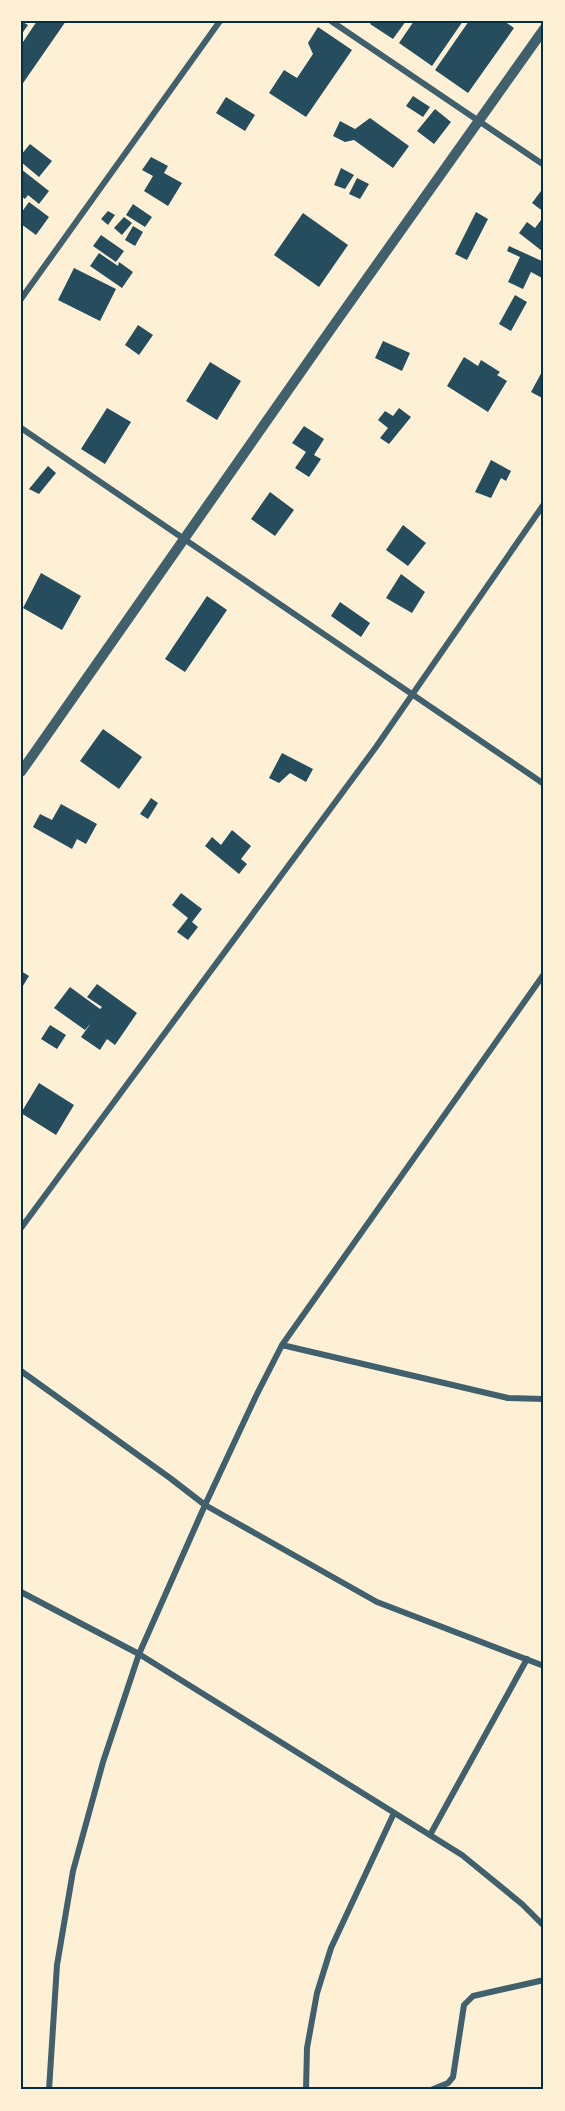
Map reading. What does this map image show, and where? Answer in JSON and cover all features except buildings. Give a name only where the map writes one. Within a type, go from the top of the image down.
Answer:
[{"type":"street","points":[[21,299],[220,21]]},
{"type":"street","points":[[331,21],[544,165]]},
{"type":"street","points":[[21,772],[544,29]]},
{"type":"street","points":[[21,428],[544,784]]},
{"type":"street","points":[[21,1228],[369,756],[544,504]]},
{"type":"street","points":[[49,2090],[57,1965],[73,1871],[103,1762],[139,1654],[205,1505],[282,1345],[544,974]]},
{"type":"street","points":[[282,1345],[508,1398],[544,1399]]},
{"type":"street","points":[[21,1371],[205,1505],[377,1602],[544,1666]]},
{"type":"street","points":[[21,1592],[139,1654],[462,1855],[522,1904],[544,1926]]},
{"type":"street","points":[[430,1835],[527,1659]]},
{"type":"street","points":[[306,2090],[307,2048],[317,1993],[331,1948],[394,1813]]},
{"type":"street","points":[[431,2090],[448,2083],[453,2077],[464,2005],[468,1999],[544,1980]]}]
